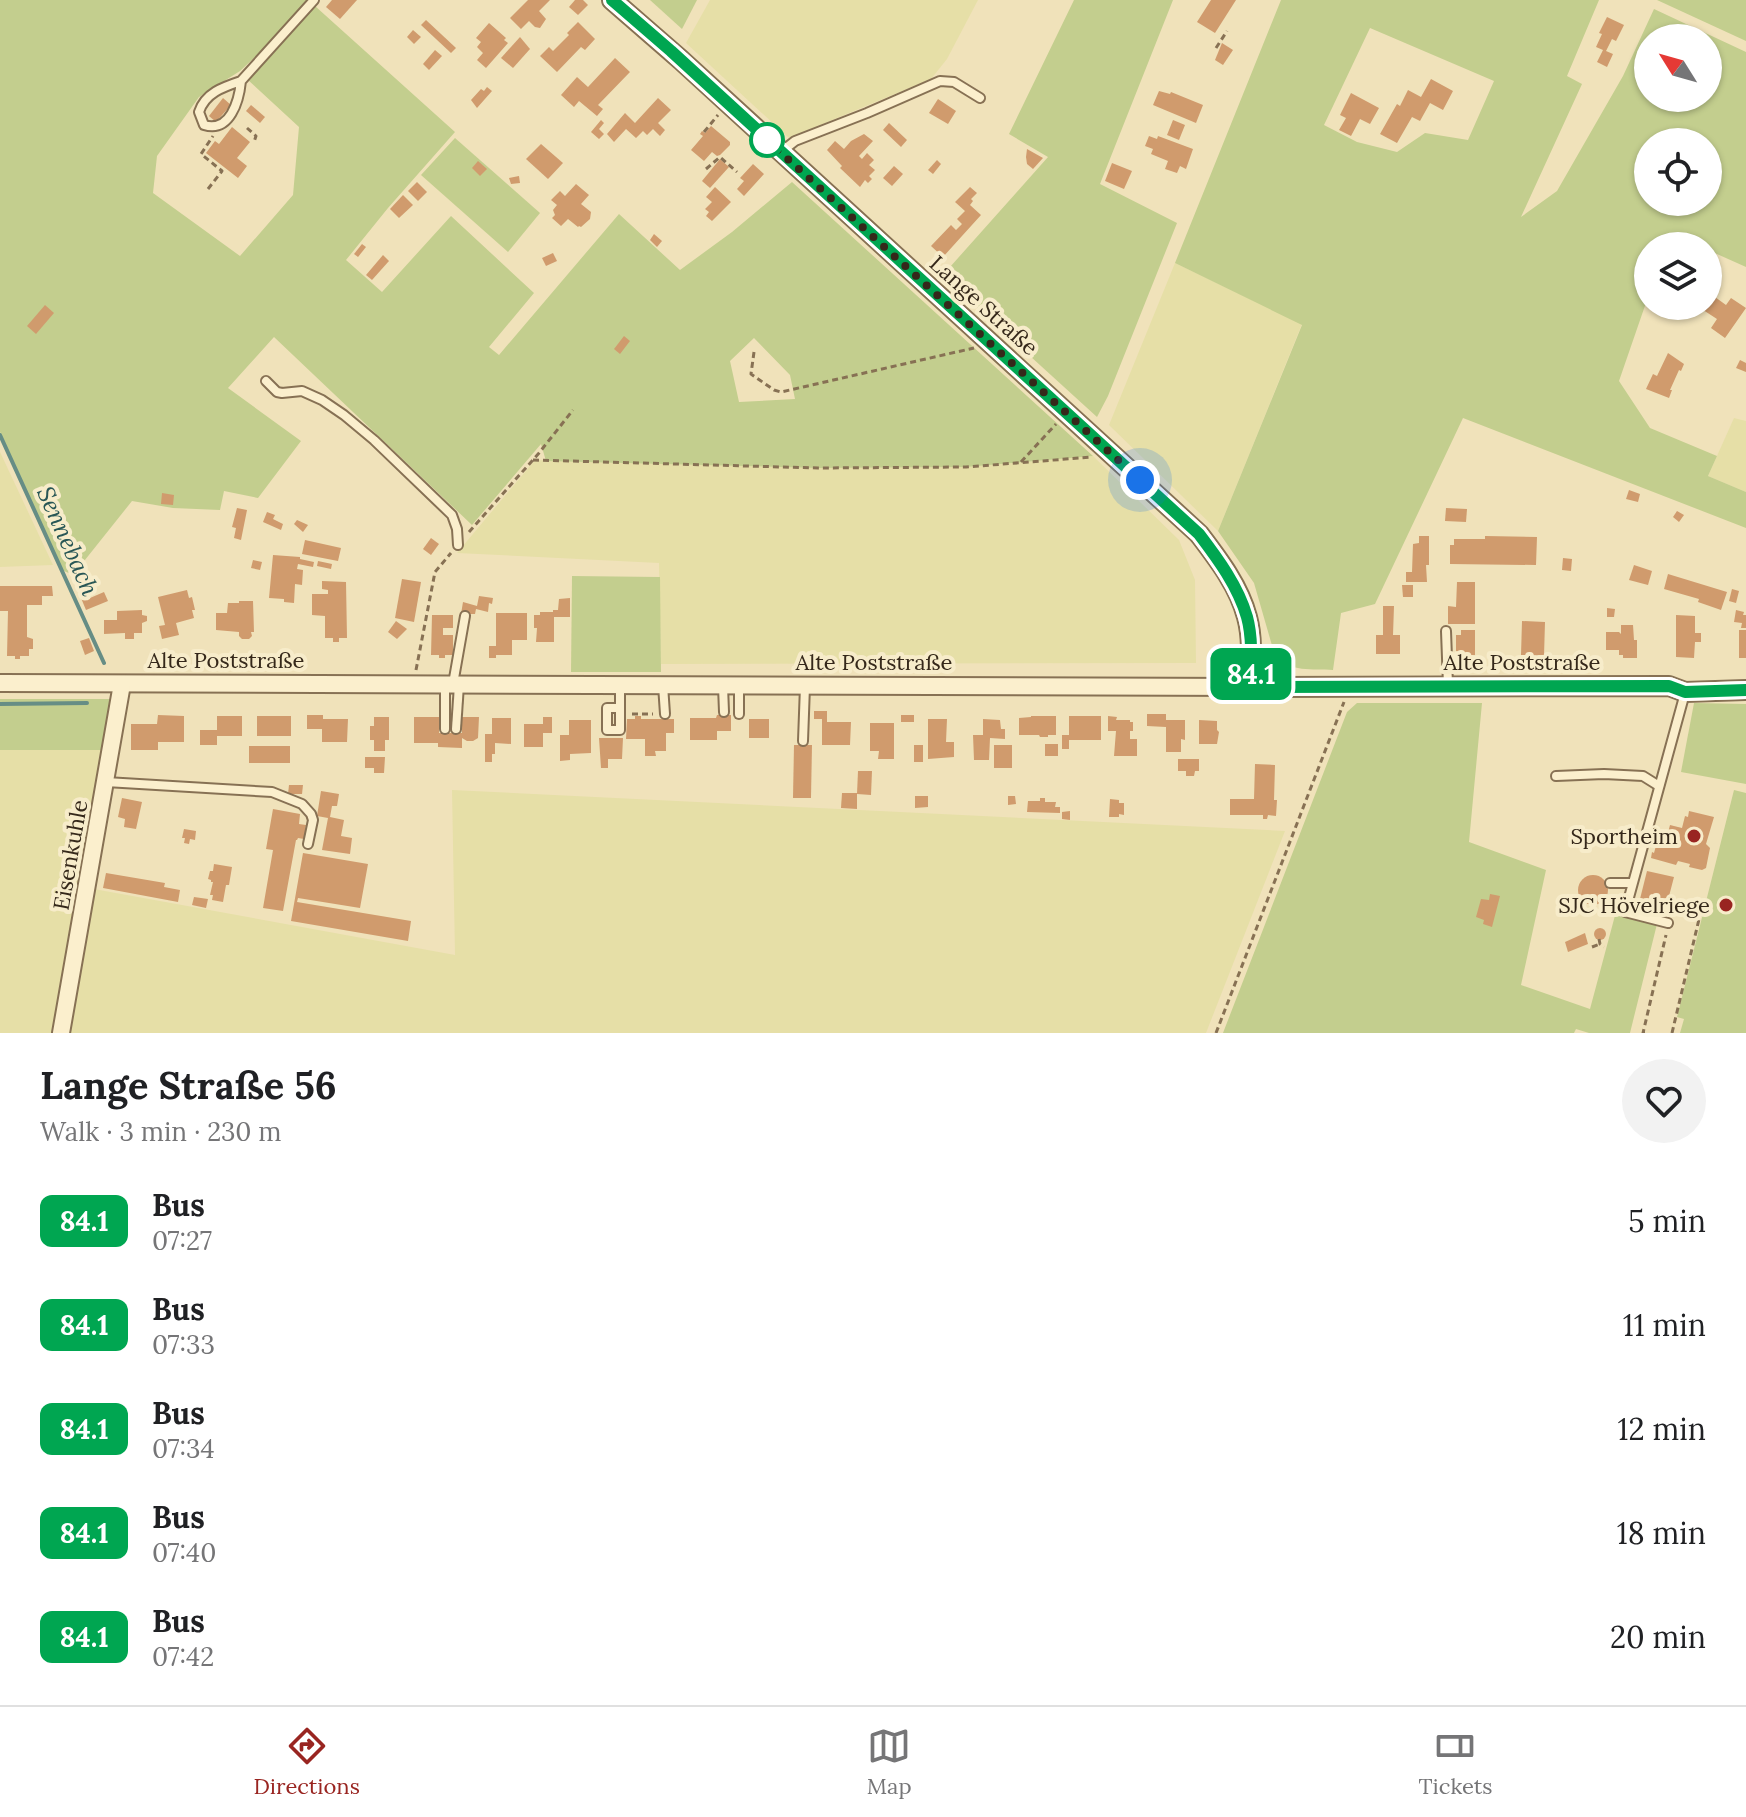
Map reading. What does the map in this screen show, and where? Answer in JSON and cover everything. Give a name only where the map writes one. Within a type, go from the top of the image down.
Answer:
[{"type":"street","name":"Lange Straße","points":[[612,0],[1199,534],[1224,567],[1247,616],[1250,687]]},
{"type":"street","name":"Alte Poststraße","points":[[0,683],[1669,686],[1685,692],[1746,690]]},
{"type":"street","name":"Eisenkuhle","points":[[61,1033],[122,684]]},
{"type":"lane","points":[[241,81],[239,100],[228,119],[219,125],[204,125],[199,112],[207,97],[224,86],[241,81],[314,0]]},
{"type":"lane","points":[[780,152],[795,141],[940,81],[954,82],[980,98]]},
{"type":"lane","points":[[266,381],[277,392],[302,391],[322,400],[374,440],[452,515],[458,545]]},
{"type":"lane","points":[[445,729],[465,616]]},
{"type":"lane","points":[[1446,631],[1448,686]]},
{"type":"lane","points":[[452,684],[456,729]]},
{"type":"lane","points":[[620,685],[620,710]]},
{"type":"lane","points":[[663,685],[665,714]]},
{"type":"lane","points":[[724,712],[731,686]]},
{"type":"lane","points":[[731,686],[739,714]]},
{"type":"lane","points":[[803,741],[805,686]]},
{"type":"lane","points":[[1668,923],[1625,912],[1685,692]]},
{"type":"lane","points":[[1556,776],[1643,776],[1659,786]]},
{"type":"lane","points":[[106,782],[285,795],[302,804],[311,814],[313,820],[308,844]]},
{"type":"lane","points":[[1610,883],[1632,883]]},
{"type":"path","points":[[1216,48],[1227,31]]},
{"type":"path","points":[[704,132],[718,115]]},
{"type":"path","points":[[208,189],[222,171],[201,154],[214,135],[217,137],[222,130],[219,125]]},
{"type":"path","points":[[247,128],[256,136],[254,142]]},
{"type":"path","points":[[706,169],[720,157],[737,172]]},
{"type":"path","points":[[754,352],[751,374],[781,392],[974,348]]},
{"type":"path","points":[[415,674],[435,572],[573,410]]},
{"type":"path","points":[[1021,462],[1057,423]]},
{"type":"path","points":[[533,460],[818,468],[966,467],[1093,456]]},
{"type":"path","points":[[1216,1033],[1350,687]]},
{"type":"path","points":[[620,710],[665,714]]},
{"type":"path","points":[[1672,1033],[1700,915]]},
{"type":"path","points":[[1645,1033],[1668,923]]},
{"type":"path","points":[[1592,947],[1601,943]]},
{"type":"shaded area","points":[[710,0],[978,0],[947,59],[931,79],[789,138],[686,43]]},
{"type":"shaded area","points":[[1175,263],[1302,324],[1218,531],[1109,425]]},
{"type":"shaded area","points":[[1734,418],[1746,421],[1746,492],[1708,476]]},
{"type":"shaded area","points":[[0,452],[53,565],[0,567]]},
{"type":"shaded area","points":[[1093,456],[1179,540],[1195,580],[1196,663],[661,664],[659,563],[457,553],[535,460],[818,468],[966,467]]},
{"type":"shaded area","points":[[0,750],[104,750],[52,1033],[0,1033]]},
{"type":"shaded area","points":[[452,790],[1285,831],[1206,1033],[68,1033],[94,889],[455,955]]},
{"type":"green space","points":[[0,0],[309,0],[240,71],[199,97],[157,156],[153,193],[240,256],[293,195],[299,127],[248,80],[315,6],[455,132],[346,260],[382,292],[451,216],[534,293],[489,347],[499,355],[619,214],[680,270],[792,182],[1093,456],[966,467],[818,468],[546,461],[541,444],[472,525],[274,337],[228,388],[301,441],[258,498],[224,491],[220,510],[173,508],[132,501],[73,575],[62,570],[0,432]],"holes":[[[754,338],[790,375],[795,399],[739,402],[730,361]]]},
{"type":"green space","points":[[650,0],[697,0],[682,29]]},
{"type":"green space","points":[[1074,0],[1173,0],[1100,184],[1177,223],[1097,417],[942,276],[1048,157],[1009,134]]},
{"type":"green space","points":[[1281,0],[1599,0],[1567,76],[1582,84],[1521,217],[1557,191],[1634,52],[1634,112],[1722,112],[1722,41],[1746,52],[1746,267],[1722,256],[1722,232],[1634,232],[1634,320],[1640,320],[1619,381],[1650,428],[1717,456],[1708,476],[1746,492],[1746,528],[1463,418],[1375,604],[1341,613],[1333,670],[1287,665],[1275,656],[1254,583],[1218,531],[1302,325],[1175,263]],"holes":[[[1370,28],[1494,81],[1468,140],[1425,133],[1397,152],[1357,142],[1324,125]]]},
{"type":"green space","points":[[1657,0],[1746,0],[1746,41],[1722,30],[1722,24],[1709,24]]},
{"type":"green space","points":[[1654,9],[1686,24],[1647,24]]},
{"type":"green space","points":[[455,138],[540,213],[508,252],[421,175]]},
{"type":"green space","points":[[572,576],[660,577],[661,672],[571,672]]},
{"type":"green space","points":[[0,699],[113,699],[104,750],[0,750]]},
{"type":"green space","points":[[1357,703],[1482,703],[1469,842],[1546,870],[1521,985],[1590,1009],[1617,908],[1658,920],[1630,1033],[1589,1033],[1576,1029],[1574,1033],[1223,1033],[1347,712]]},
{"type":"green space","points":[[1694,703],[1746,704],[1746,784],[1681,772]]},
{"type":"green space","name":"SJC Hövelriege","points":[[1734,790],[1746,793],[1746,1033],[1680,1033],[1684,1019],[1677,1017]]},
{"type":"building","points":[[332,0],[357,0],[340,19],[326,7]]},
{"type":"building","points":[[528,0],[550,0],[539,11],[546,19],[540,28],[529,21],[521,29],[510,18]]},
{"type":"building","points":[[575,0],[583,0],[588,5],[578,15],[569,7]]},
{"type":"building","points":[[1211,0],[1236,0],[1215,33],[1197,22]]},
{"type":"building","points":[[1607,17],[1624,25],[1616,41],[1612,39],[1606,51],[1613,54],[1607,67],[1597,62],[1603,50],[1596,47]]},
{"type":"building","points":[[426,20],[456,48],[451,53],[421,25]]},
{"type":"building","points":[[578,22],[595,39],[585,50],[581,47],[557,72],[540,56],[549,47],[553,51]]},
{"type":"building","points":[[489,23],[508,43],[486,68],[477,60],[483,53],[477,47],[481,42],[476,38]]},
{"type":"building","points":[[413,30],[421,37],[414,44],[407,37]]},
{"type":"building","points":[[520,37],[530,49],[513,68],[501,58]]},
{"type":"building","points":[[1222,43],[1233,50],[1223,65],[1215,60]]},
{"type":"building","points":[[435,50],[442,56],[429,70],[423,64]]},
{"type":"building","points":[[615,58],[630,72],[598,105],[603,109],[597,116],[579,101],[574,107],[561,95],[577,77],[588,87]]},
{"type":"building","points":[[1431,79],[1453,91],[1443,110],[1430,103],[1420,121],[1412,117],[1397,143],[1380,134],[1408,90],[1421,97]]},
{"type":"building","points":[[487,87],[492,91],[477,108],[471,100]]},
{"type":"building","points":[[1159,91],[1171,92],[1203,105],[1196,123],[1153,105]]},
{"type":"building","points":[[1351,93],[1379,108],[1370,124],[1360,119],[1351,136],[1339,130],[1346,118],[1340,115]]},
{"type":"building","points":[[223,98],[231,105],[216,122],[209,116]]},
{"type":"building","points":[[658,98],[671,110],[658,123],[665,130],[660,136],[653,129],[647,135],[643,131],[636,138],[626,129],[614,142],[607,134],[625,113],[635,123]]},
{"type":"building","points":[[938,99],[956,111],[948,124],[929,113]]},
{"type":"building","points":[[251,105],[265,117],[260,123],[246,111]]},
{"type":"building","points":[[601,120],[604,123],[599,129],[604,134],[599,139],[591,132]]},
{"type":"building","points":[[1173,120],[1185,125],[1179,140],[1167,135]]},
{"type":"building","points":[[889,123],[907,140],[901,147],[883,130]]},
{"type":"building","points":[[711,126],[730,145],[720,155],[712,152],[704,161],[691,150],[703,136],[700,134],[702,131],[705,133]]},
{"type":"building","points":[[232,127],[250,142],[237,158],[247,166],[238,178],[206,153],[215,141],[219,144]]},
{"type":"building","points":[[864,134],[873,141],[859,156],[862,159],[867,153],[874,160],[869,165],[875,170],[869,176],[872,179],[868,183],[865,180],[860,187],[827,150],[835,141],[844,149]]},
{"type":"building","points":[[1149,136],[1157,139],[1158,136],[1193,149],[1186,169],[1180,166],[1177,173],[1165,169],[1168,161],[1151,154],[1153,149],[1145,146]]},
{"type":"building","points":[[541,144],[563,163],[548,179],[526,159]]},
{"type":"building","points":[[1027,149],[1043,158],[1033,169],[1027,164]]},
{"type":"building","points":[[720,159],[729,167],[710,188],[702,181]]},
{"type":"building","points":[[937,160],[941,164],[933,174],[928,170]]},
{"type":"building","points":[[478,161],[487,169],[480,176],[472,168]]},
{"type":"building","points":[[1112,163],[1132,171],[1124,189],[1105,181]]},
{"type":"building","points":[[753,164],[764,174],[744,196],[737,189],[744,181],[740,178]]},
{"type":"building","points":[[894,166],[903,174],[892,186],[883,178]]},
{"type":"building","points":[[519,176],[520,183],[511,184],[509,178]]},
{"type":"building","points":[[417,182],[427,192],[418,201],[408,191]]},
{"type":"building","points":[[576,184],[589,195],[581,204],[591,212],[590,219],[581,227],[568,219],[561,226],[552,218],[557,205],[551,200],[560,191],[565,196]]},
{"type":"building","points":[[715,187],[731,202],[712,221],[706,216],[709,212],[705,209],[712,202],[706,197]]},
{"type":"building","points":[[970,187],[977,193],[970,205],[981,215],[943,257],[931,246],[951,225],[956,230],[962,224],[957,219],[965,211],[955,202]]},
{"type":"building","points":[[403,195],[413,205],[399,218],[390,209]]},
{"type":"building","points":[[654,234],[662,241],[657,247],[650,240]]},
{"type":"building","points":[[362,244],[366,247],[358,257],[354,254]]},
{"type":"building","points":[[553,253],[557,261],[546,266],[542,258]]},
{"type":"building","points":[[383,255],[389,261],[372,280],[366,275]]},
{"type":"building","points":[[1731,298],[1746,308],[1725,338],[1711,328],[1716,320],[1722,320],[1722,302],[1726,305]]},
{"type":"building","points":[[45,305],[54,313],[36,334],[27,326]]},
{"type":"building","points":[[624,336],[630,341],[620,354],[614,349]]},
{"type":"building","points":[[1668,353],[1684,364],[1669,398],[1646,389],[1653,374],[1657,376]]},
{"type":"building","points":[[1740,360],[1746,363],[1746,372],[1736,368]]},
{"type":"building","points":[[1629,490],[1640,494],[1638,502],[1626,499]]},
{"type":"building","points":[[162,493],[174,495],[173,505],[161,504]]},
{"type":"building","points":[[237,508],[247,510],[241,540],[234,538],[236,528],[232,527]]},
{"type":"building","points":[[1446,508],[1467,509],[1466,522],[1445,521]]},
{"type":"building","points":[[1677,511],[1684,515],[1679,522],[1673,517]]},
{"type":"building","points":[[267,512],[283,524],[281,530],[263,522]]},
{"type":"building","points":[[297,520],[308,525],[303,532],[294,524]]},
{"type":"building","points":[[1419,536],[1429,536],[1427,582],[1406,582],[1406,572],[1412,572],[1413,544],[1419,543]]},
{"type":"building","points":[[1485,536],[1537,537],[1536,565],[1450,564],[1450,545],[1454,545],[1454,539],[1485,539]]},
{"type":"building","points":[[431,538],[439,544],[431,555],[423,549]]},
{"type":"building","points":[[305,540],[341,548],[338,561],[302,554]]},
{"type":"building","points":[[273,555],[300,557],[314,562],[313,567],[298,564],[297,569],[303,570],[302,585],[295,584],[294,603],[269,598]]},
{"type":"building","points":[[1563,558],[1572,559],[1571,571],[1562,570]]},
{"type":"building","points":[[253,560],[262,562],[260,570],[251,568]]},
{"type":"building","points":[[318,561],[332,564],[331,569],[317,566]]},
{"type":"building","points":[[1634,565],[1652,571],[1648,585],[1629,580]]},
{"type":"building","points":[[1668,574],[1727,592],[1721,610],[1698,602],[1699,599],[1664,589]]},
{"type":"building","points":[[402,579],[421,582],[414,622],[395,618]]},
{"type":"building","points":[[322,581],[346,582],[347,638],[339,638],[339,642],[325,638],[325,616],[312,615],[312,594],[328,594],[328,590],[322,589]]},
{"type":"building","points":[[1457,582],[1475,582],[1475,624],[1448,624],[1448,606],[1456,607]]},
{"type":"building","points":[[1402,585],[1413,585],[1413,597],[1403,597]]},
{"type":"building","points":[[0,586],[52,586],[53,596],[42,596],[42,605],[27,605],[27,637],[33,639],[29,656],[15,659],[15,656],[7,656],[8,611],[0,611]]},
{"type":"building","points":[[1732,589],[1739,591],[1736,603],[1729,601]]},
{"type":"building","points":[[187,590],[189,598],[192,597],[194,618],[176,623],[179,635],[162,639],[159,626],[165,625],[158,597]]},
{"type":"building","points":[[104,592],[108,601],[86,610],[81,598]]},
{"type":"building","points":[[479,596],[493,598],[488,612],[476,609],[475,614],[461,614],[463,602],[477,606]]},
{"type":"building","points":[[570,598],[570,617],[554,617],[554,642],[536,642],[534,615],[558,610],[559,599]]},
{"type":"building","points":[[253,601],[254,632],[251,632],[249,639],[242,639],[239,632],[216,630],[216,613],[227,613],[228,603]]},
{"type":"building","points":[[1383,606],[1394,606],[1393,635],[1400,635],[1400,654],[1376,654],[1376,635],[1383,635]]},
{"type":"building","points":[[1607,608],[1615,609],[1614,617],[1607,617]]},
{"type":"building","points":[[142,610],[147,621],[142,623],[142,633],[134,633],[134,639],[125,639],[125,633],[104,634],[104,620],[117,620],[117,611]]},
{"type":"building","points":[[1736,610],[1746,615],[1746,628],[1741,628],[1742,623],[1734,622]]},
{"type":"building","points":[[496,613],[527,613],[527,640],[512,640],[512,655],[489,658],[489,646],[496,646]]},
{"type":"building","points":[[432,615],[453,615],[453,628],[443,628],[443,635],[453,635],[453,655],[439,658],[439,655],[431,655]]},
{"type":"building","points":[[1676,615],[1695,616],[1695,633],[1701,633],[1701,642],[1695,642],[1694,658],[1676,657]]},
{"type":"building","points":[[396,621],[407,629],[397,639],[388,632]]},
{"type":"building","points":[[1522,621],[1545,622],[1544,656],[1521,655]]},
{"type":"building","points":[[1621,625],[1633,625],[1637,658],[1623,658],[1619,650],[1606,650],[1606,632],[1621,634]]},
{"type":"building","points":[[1461,630],[1475,630],[1475,655],[1456,655],[1456,635],[1461,635]]},
{"type":"building","points":[[1739,630],[1746,630],[1746,658],[1739,658]]},
{"type":"building","points":[[89,638],[94,651],[85,655],[80,641]]},
{"type":"building","points":[[814,711],[827,711],[827,722],[851,722],[850,745],[822,745],[822,719],[814,719]]},
{"type":"building","points":[[1147,714],[1166,714],[1166,720],[1185,720],[1185,740],[1181,739],[1181,752],[1166,752],[1166,727],[1147,726]]},
{"type":"building","points":[[158,715],[184,716],[184,742],[158,742],[158,750],[131,750],[131,724],[157,724]]},
{"type":"building","points":[[307,715],[323,715],[323,719],[348,719],[347,742],[322,742],[322,729],[307,729]]},
{"type":"building","points":[[717,715],[731,715],[731,731],[717,731],[717,740],[690,740],[690,718],[716,718]]},
{"type":"building","points":[[901,715],[914,715],[914,722],[901,722]]},
{"type":"building","points":[[217,716],[242,716],[242,736],[217,736],[217,745],[200,745],[200,730],[217,730]]},
{"type":"building","points":[[257,716],[291,716],[291,736],[257,736]]},
{"type":"building","points":[[635,716],[641,716],[641,719],[674,719],[674,733],[666,733],[666,751],[655,751],[656,756],[645,756],[645,739],[626,739],[627,719],[635,719]]},
{"type":"building","points":[[1056,716],[1056,735],[1019,735],[1019,718]]},
{"type":"building","points":[[1069,716],[1101,716],[1101,740],[1069,740],[1069,749],[1062,749],[1062,735],[1069,735]]},
{"type":"building","points":[[1108,716],[1133,722],[1130,739],[1137,739],[1137,756],[1114,756],[1116,731],[1108,731]]},
{"type":"building","points":[[374,717],[389,717],[389,740],[385,740],[385,751],[374,751],[374,740],[370,740]]},
{"type":"building","points":[[414,717],[439,717],[439,733],[462,733],[462,717],[479,717],[478,738],[467,741],[462,738],[462,748],[438,747],[438,743],[414,743]]},
{"type":"building","points":[[543,717],[552,717],[552,733],[543,733],[543,747],[524,747],[524,724],[543,724]]},
{"type":"building","points":[[492,718],[511,718],[511,744],[495,743],[492,762],[485,762],[485,734],[492,734]]},
{"type":"building","points":[[749,719],[769,719],[769,738],[749,738]]},
{"type":"building","points":[[928,719],[947,719],[946,742],[954,742],[954,757],[928,759]]},
{"type":"building","points":[[983,719],[1000,720],[1001,729],[1005,729],[1005,739],[990,738],[989,760],[974,760],[973,735],[983,735]]},
{"type":"building","points":[[569,720],[591,720],[591,753],[570,754],[570,760],[560,761],[560,735],[569,735]]},
{"type":"building","points":[[1199,720],[1217,721],[1217,744],[1199,744]]},
{"type":"building","points":[[870,723],[894,723],[894,759],[878,759],[879,751],[870,751]]},
{"type":"building","points":[[599,738],[623,738],[622,759],[608,759],[608,768],[601,768]]},
{"type":"building","points":[[1045,744],[1058,744],[1058,756],[1045,756]]},
{"type":"building","points":[[794,745],[812,745],[811,798],[793,798]]},
{"type":"building","points":[[914,745],[923,745],[923,762],[914,762]]},
{"type":"building","points":[[994,745],[1012,745],[1012,768],[994,768]]},
{"type":"building","points":[[249,746],[290,746],[290,763],[249,763]]},
{"type":"building","points":[[365,757],[385,757],[384,773],[374,773],[374,768],[365,768]]},
{"type":"building","points":[[1178,759],[1199,759],[1199,771],[1195,771],[1194,776],[1186,776],[1186,771],[1178,771]]},
{"type":"building","points":[[1255,764],[1275,765],[1276,816],[1268,815],[1267,819],[1263,819],[1263,815],[1230,815],[1230,799],[1254,799]]},
{"type":"building","points":[[858,771],[872,771],[871,795],[857,794]]},
{"type":"building","points":[[289,785],[303,785],[302,794],[288,794]]},
{"type":"building","points":[[321,791],[339,794],[337,806],[332,806],[330,817],[344,820],[341,836],[352,838],[350,854],[322,850],[328,818],[317,816]]},
{"type":"building","points":[[842,793],[857,793],[857,809],[841,808]]},
{"type":"building","points":[[915,796],[928,796],[928,807],[915,808]]},
{"type":"building","points":[[1008,796],[1015,796],[1016,804],[1008,805]]},
{"type":"building","points":[[122,798],[142,802],[136,829],[124,827],[125,819],[118,817]]},
{"type":"building","points":[[1040,798],[1045,798],[1045,802],[1056,802],[1055,807],[1060,807],[1060,813],[1027,812],[1028,801],[1040,801]]},
{"type":"building","points":[[1110,799],[1124,803],[1124,815],[1109,817]]},
{"type":"building","points":[[273,809],[300,814],[299,824],[306,825],[304,839],[296,840],[283,911],[263,908],[273,850],[266,849]]},
{"type":"building","points":[[1070,811],[1070,820],[1062,819],[1062,812]]},
{"type":"building","name":"Sportheim","points":[[1689,811],[1714,817],[1706,844],[1710,848],[1706,868],[1702,870],[1678,861],[1676,865],[1651,858],[1657,842],[1665,844],[1670,825],[1682,828]]},
{"type":"building","points":[[184,829],[196,831],[195,840],[190,839],[189,844],[184,843],[185,838],[182,838]]},
{"type":"building","points":[[303,853],[368,864],[360,908],[298,898],[297,902],[411,921],[408,941],[291,921]]},
{"type":"building","points":[[214,864],[232,867],[223,902],[212,900],[213,895],[210,895],[213,882],[208,879]]},
{"type":"building","points":[[1647,871],[1674,877],[1668,900],[1660,898],[1658,904],[1640,899]]},
{"type":"building","points":[[106,873],[165,883],[164,887],[180,890],[178,902],[103,888]]},
{"type":"building","points":[[1593,875],[1604,879],[1608,890],[1604,901],[1593,905],[1582,901],[1578,890],[1582,879]]},
{"type":"building","points":[[1490,894],[1500,896],[1492,927],[1476,917],[1481,899],[1489,900]]},
{"type":"building","points":[[194,897],[208,899],[206,908],[192,905]]},
{"type":"building","points":[[1600,928],[1606,934],[1600,940],[1594,934]]},
{"type":"building","points":[[1585,933],[1588,944],[1568,952],[1565,942]]},
{"type":"waterway","name":"Sennebach","points":[[0,435],[104,663]]},
{"type":"waterway","name":"Sennebach","points":[[0,704],[87,703]]},
{"type":"bus line","name":"84.1","points":[[612,0],[1199,534],[1224,567],[1247,616],[1250,687],[1669,686],[1685,692],[1746,690]]},
{"type":"place","name":"Sportheim","points":[[1694,836]]},
{"type":"place","name":"SJC Hövelriege","points":[[1726,905]]},
{"type":"route","points":[[767,140],[1140,480]]}]
